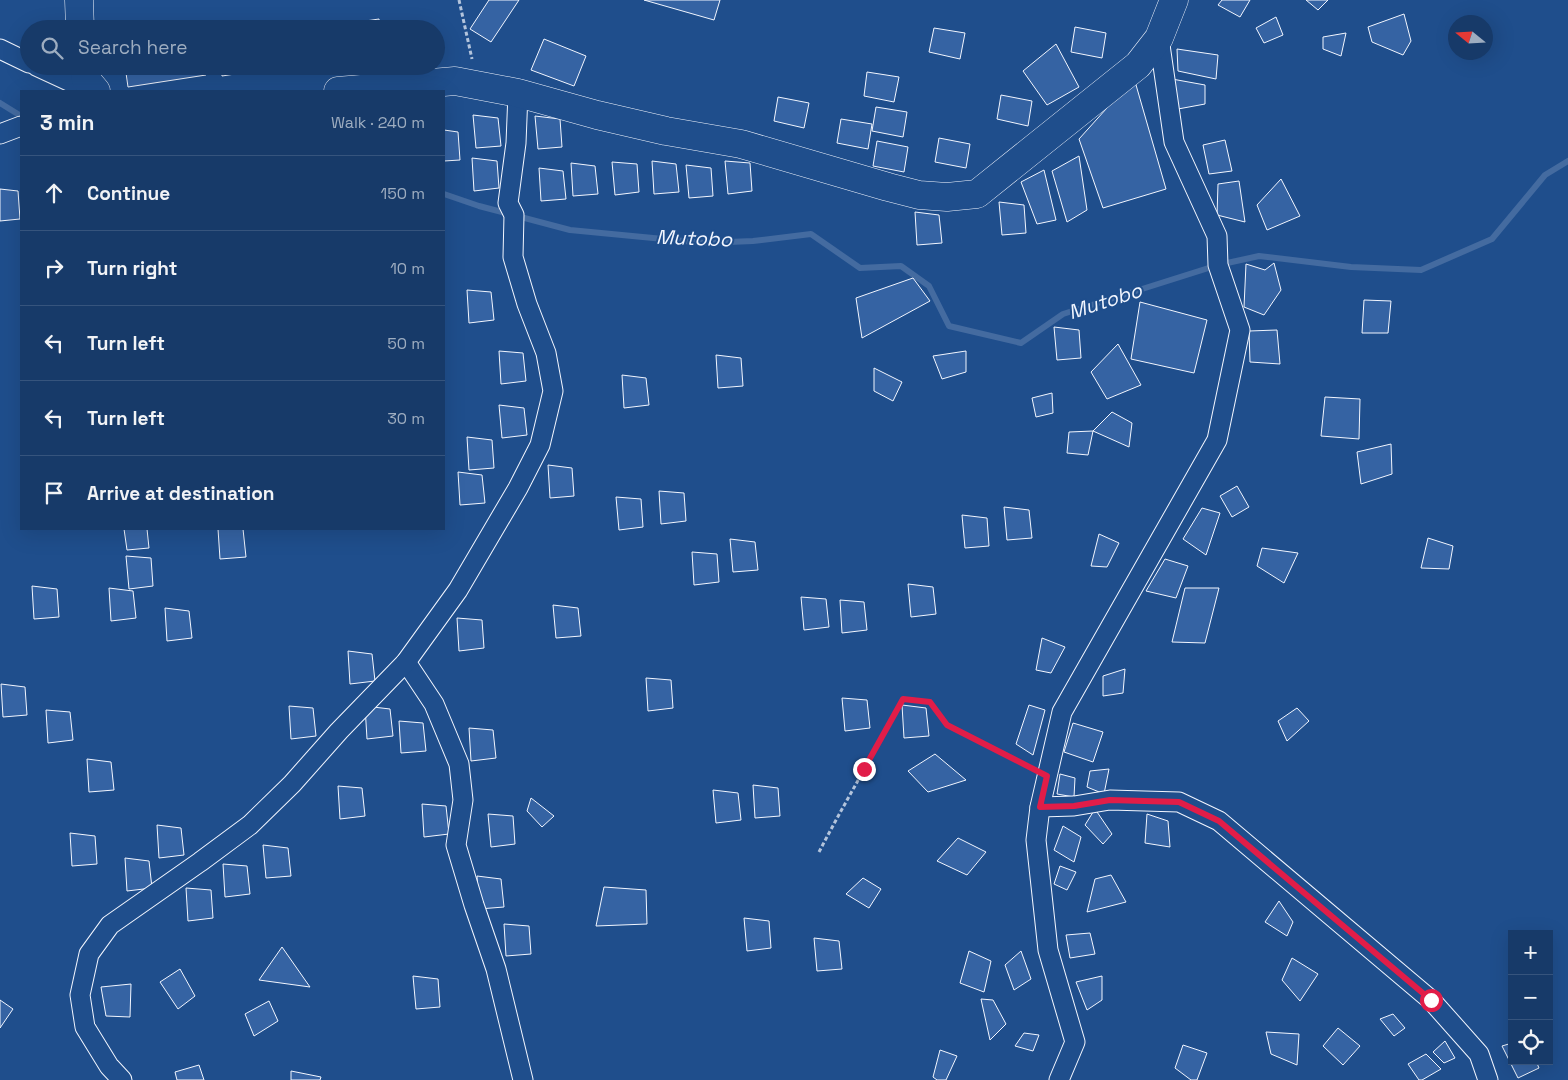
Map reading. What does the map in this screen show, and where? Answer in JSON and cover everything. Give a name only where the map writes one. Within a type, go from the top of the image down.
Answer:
[{"type":"main road","points":[[79,0],[80,20]]},
{"type":"main road","points":[[350,90],[455,81],[518,93],[597,116],[666,131],[741,144],[888,187],[919,194],[947,197],[977,194],[1138,65],[1159,38],[1174,0]]},
{"type":"main road","points":[[85,75],[86,79],[95,90]]},
{"type":"street","points":[[1059,1080],[1075,1042],[1048,950],[1036,840],[1040,807],[1062,712],[1216,440],[1240,330],[1218,265],[1216,236],[1174,142],[1159,38]]},
{"type":"street","points":[[0,49],[20,59]]},
{"type":"street","points":[[55,75],[88,90]]},
{"type":"street","points":[[122,1080],[109,1066],[84,1027],[80,995],[89,954],[110,925],[200,862],[250,824],[292,784],[339,731],[406,662],[458,590],[518,488],[540,445],[552,391],[546,353],[527,304],[513,257],[514,215],[508,203],[516,143],[518,93]]},
{"type":"street","points":[[0,134],[20,126]]},
{"type":"street","points":[[406,662],[434,704],[458,764],[463,800],[456,845],[496,969],[523,1080]]},
{"type":"street","points":[[1040,807],[1074,806],[1110,800],[1179,802],[1219,821],[1431,1000],[1479,1054],[1488,1080]]},
{"type":"path","points":[[455,81],[472,61],[459,0]]},
{"type":"path","points":[[819,852],[844,802],[903,699],[930,702],[947,725],[1047,776]]},
{"type":"building","points":[[489,0],[519,0],[491,42],[470,29]]},
{"type":"building","points":[[644,0],[720,0],[714,20]]},
{"type":"building","points":[[1222,0],[1250,0],[1240,17],[1218,5]]},
{"type":"building","points":[[1306,0],[1328,0],[1318,10]]},
{"type":"building","points":[[1404,14],[1411,41],[1403,55],[1372,42],[1368,27]]},
{"type":"building","points":[[1276,17],[1283,35],[1264,43],[1256,28]]},
{"type":"building","points":[[1075,27],[1106,33],[1102,58],[1071,52]]},
{"type":"building","points":[[934,28],[965,33],[960,59],[929,52]]},
{"type":"building","points":[[1346,33],[1341,56],[1323,49],[1323,37]]},
{"type":"building","points":[[544,39],[586,56],[574,86],[531,70]]},
{"type":"building","points":[[1056,44],[1079,87],[1047,105],[1023,71]]},
{"type":"building","points":[[1177,49],[1218,55],[1216,79],[1178,71]]},
{"type":"building","points":[[867,72],[899,77],[894,102],[864,96]]},
{"type":"building","points":[[126,75],[206,75],[128,87]]},
{"type":"building","points":[[1134,78],[1166,189],[1103,208],[1079,139]]},
{"type":"building","points":[[1172,79],[1205,85],[1205,104],[1178,109]]},
{"type":"building","points":[[1001,95],[1032,101],[1028,126],[997,119]]},
{"type":"building","points":[[778,97],[809,103],[804,128],[774,121]]},
{"type":"building","points":[[876,107],[907,112],[903,137],[872,131]]},
{"type":"building","points":[[473,115],[498,118],[501,146],[476,148]]},
{"type":"building","points":[[535,116],[560,119],[562,147],[538,149]]},
{"type":"building","points":[[841,119],[872,124],[868,149],[837,143]]},
{"type":"building","points":[[445,130],[458,132],[460,160],[445,161]]},
{"type":"building","points":[[939,138],[970,144],[966,168],[935,162]]},
{"type":"building","points":[[1225,140],[1232,171],[1209,174],[1203,145]]},
{"type":"building","points":[[877,141],[908,147],[904,172],[873,166]]},
{"type":"building","points":[[1079,156],[1087,210],[1067,222],[1052,171]]},
{"type":"building","points":[[472,158],[497,161],[499,188],[474,191]]},
{"type":"building","points":[[652,161],[676,164],[679,192],[654,194]]},
{"type":"building","points":[[725,161],[750,163],[752,191],[728,194]]},
{"type":"building","points":[[612,162],[637,164],[639,192],[615,195]]},
{"type":"building","points":[[571,163],[595,166],[598,194],[573,196]]},
{"type":"building","points":[[686,165],[711,168],[713,196],[689,198]]},
{"type":"building","points":[[539,168],[563,171],[566,199],[541,201]]},
{"type":"building","points":[[1044,170],[1056,220],[1037,224],[1021,182]]},
{"type":"building","points":[[1281,179],[1300,216],[1267,230],[1257,205]]},
{"type":"building","points":[[1239,181],[1245,222],[1217,215],[1218,184]]},
{"type":"building","points":[[0,189],[18,191],[20,219],[0,221]]},
{"type":"building","points":[[999,202],[1024,205],[1026,233],[1002,235]]},
{"type":"building","points":[[915,212],[939,215],[942,243],[917,245]]},
{"type":"building","points":[[1274,263],[1281,290],[1264,315],[1244,307],[1246,264],[1265,270]]},
{"type":"building","points":[[913,278],[930,301],[862,338],[856,298]]},
{"type":"building","points":[[467,290],[491,292],[494,320],[469,323]]},
{"type":"building","points":[[1364,300],[1391,301],[1388,333],[1362,333]]},
{"type":"building","points":[[1140,302],[1207,320],[1194,373],[1131,359]]},
{"type":"building","points":[[1054,327],[1079,330],[1081,358],[1057,360]]},
{"type":"building","points":[[1277,330],[1280,364],[1250,362],[1249,331]]},
{"type":"building","points":[[1118,344],[1141,385],[1107,399],[1091,372]]},
{"type":"building","points":[[499,351],[523,353],[526,381],[501,384]]},
{"type":"building","points":[[966,351],[966,372],[942,379],[933,356]]},
{"type":"building","points":[[716,355],[741,358],[743,386],[718,388]]},
{"type":"building","points":[[874,368],[902,382],[893,401],[874,391]]},
{"type":"building","points":[[622,375],[646,378],[649,405],[624,408]]},
{"type":"building","points":[[1052,393],[1053,413],[1036,417],[1032,398]]},
{"type":"building","points":[[1325,397],[1360,399],[1359,439],[1321,436]]},
{"type":"building","points":[[499,405],[524,408],[527,435],[502,438]]},
{"type":"building","points":[[1112,412],[1132,423],[1129,447],[1093,431]]},
{"type":"building","points":[[1093,431],[1088,455],[1067,453],[1069,432]]},
{"type":"building","points":[[467,437],[492,440],[494,468],[469,470]]},
{"type":"building","points":[[1391,444],[1392,474],[1361,484],[1357,452]]},
{"type":"building","points":[[548,465],[572,468],[574,496],[550,498]]},
{"type":"building","points":[[458,472],[482,475],[485,503],[460,505]]},
{"type":"building","points":[[1237,486],[1249,507],[1232,517],[1220,496]]},
{"type":"building","points":[[659,491],[684,493],[686,521],[661,524]]},
{"type":"building","points":[[616,497],[641,499],[643,527],[619,530]]},
{"type":"building","points":[[1004,507],[1029,510],[1032,538],[1007,540]]},
{"type":"building","points":[[1202,508],[1220,513],[1206,555],[1183,539]]},
{"type":"building","points":[[962,515],[987,518],[989,546],[965,548]]},
{"type":"building","points":[[124,530],[147,530],[149,548],[127,550]]},
{"type":"building","points":[[218,530],[243,530],[246,557],[220,559]]},
{"type":"building","points":[[1099,534],[1119,543],[1107,567],[1091,566]]},
{"type":"building","points":[[1428,538],[1453,546],[1449,569],[1421,568]]},
{"type":"building","points":[[730,539],[755,542],[758,570],[733,572]]},
{"type":"building","points":[[1262,548],[1298,553],[1284,583],[1257,566]]},
{"type":"building","points":[[692,552],[717,554],[719,582],[694,585]]},
{"type":"building","points":[[126,556],[151,558],[153,586],[129,589]]},
{"type":"building","points":[[1165,559],[1188,566],[1176,598],[1146,591]]},
{"type":"building","points":[[908,584],[933,587],[936,614],[911,617]]},
{"type":"building","points":[[32,586],[57,589],[59,617],[34,619]]},
{"type":"building","points":[[109,588],[133,591],[136,618],[111,621]]},
{"type":"building","points":[[1185,588],[1219,588],[1205,643],[1172,642]]},
{"type":"building","points":[[801,597],[826,599],[829,627],[804,630]]},
{"type":"building","points":[[840,600],[864,602],[867,630],[842,633]]},
{"type":"building","points":[[553,605],[578,608],[581,636],[556,638]]},
{"type":"building","points":[[165,608],[189,611],[192,638],[167,641]]},
{"type":"building","points":[[457,618],[482,620],[484,648],[459,651]]},
{"type":"building","points":[[1042,638],[1065,647],[1051,673],[1036,670]]},
{"type":"building","points":[[348,651],[372,654],[375,681],[350,684]]},
{"type":"building","points":[[1125,669],[1123,693],[1103,696],[1103,676]]},
{"type":"building","points":[[646,678],[671,680],[673,708],[648,711]]},
{"type":"building","points":[[1,684],[25,687],[27,715],[3,717]]},
{"type":"building","points":[[842,698],[867,700],[870,728],[845,731]]},
{"type":"building","points":[[902,705],[926,708],[929,736],[904,738]]},
{"type":"building","points":[[1029,705],[1045,710],[1033,755],[1016,744]]},
{"type":"building","points":[[289,706],[313,708],[316,736],[291,739]]},
{"type":"building","points":[[365,706],[390,709],[393,736],[367,739]]},
{"type":"building","points":[[1297,708],[1309,721],[1287,741],[1278,721]]},
{"type":"building","points":[[46,710],[70,712],[73,740],[48,743]]},
{"type":"building","points":[[399,721],[423,723],[426,751],[401,753]]},
{"type":"building","points":[[1073,723],[1103,732],[1093,762],[1064,752]]},
{"type":"building","points":[[469,728],[493,730],[496,758],[471,761]]},
{"type":"building","points":[[935,754],[966,780],[928,792],[908,771]]},
{"type":"building","points":[[87,759],[111,762],[114,790],[89,792]]},
{"type":"building","points":[[1109,769],[1104,794],[1087,787],[1090,771]]},
{"type":"building","points":[[1060,774],[1075,778],[1074,797],[1057,794]]},
{"type":"building","points":[[753,785],[778,788],[780,816],[755,818]]},
{"type":"building","points":[[338,786],[362,788],[365,816],[340,819]]},
{"type":"building","points":[[713,790],[738,793],[741,820],[716,823]]},
{"type":"building","points":[[531,798],[554,816],[542,827],[527,811]]},
{"type":"building","points":[[422,804],[446,806],[449,834],[424,837]]},
{"type":"building","points":[[1095,809],[1112,834],[1103,844],[1085,825]]},
{"type":"building","points":[[488,814],[513,816],[515,844],[491,847]]},
{"type":"building","points":[[1147,814],[1168,821],[1170,847],[1145,843]]},
{"type":"building","points":[[157,825],[181,828],[184,855],[159,858]]},
{"type":"building","points":[[1063,826],[1081,837],[1074,862],[1054,850]]},
{"type":"building","points":[[70,833],[95,836],[97,864],[72,866]]},
{"type":"building","points":[[958,838],[986,852],[967,875],[937,861]]},
{"type":"building","points":[[263,845],[288,848],[291,876],[266,878]]},
{"type":"building","points":[[125,858],[149,861],[152,888],[127,891]]},
{"type":"building","points":[[223,864],[247,866],[250,894],[225,897]]},
{"type":"building","points":[[1060,866],[1076,872],[1067,890],[1054,884]]},
{"type":"building","points":[[1111,875],[1126,902],[1087,912],[1095,879]]},
{"type":"building","points":[[477,876],[501,879],[504,907],[479,909]]},
{"type":"building","points":[[863,878],[881,889],[869,908],[846,894]]},
{"type":"building","points":[[604,887],[646,890],[647,924],[596,926]]},
{"type":"building","points":[[186,888],[211,890],[213,918],[188,921]]},
{"type":"building","points":[[1279,901],[1293,922],[1287,936],[1265,922]]},
{"type":"building","points":[[744,918],[769,921],[771,948],[747,951]]},
{"type":"building","points":[[504,924],[529,926],[531,954],[506,956]]},
{"type":"building","points":[[1090,933],[1095,954],[1070,958],[1066,935]]},
{"type":"building","points":[[814,938],[839,941],[842,969],[817,971]]},
{"type":"building","points":[[282,947],[310,987],[259,980]]},
{"type":"building","points":[[969,951],[991,961],[984,992],[960,983]]},
{"type":"building","points":[[1021,951],[1031,979],[1014,990],[1005,965]]},
{"type":"building","points":[[1292,958],[1318,974],[1300,1001],[1282,980]]},
{"type":"building","points":[[180,969],[195,996],[178,1009],[160,982]]},
{"type":"building","points":[[413,976],[438,979],[440,1007],[416,1009]]},
{"type":"building","points":[[1102,976],[1102,1000],[1087,1010],[1076,982]]},
{"type":"building","points":[[131,984],[130,1017],[106,1016],[101,987]]},
{"type":"building","points":[[981,999],[993,1000],[1006,1024],[990,1040]]},
{"type":"building","points":[[0,1000],[13,1009],[0,1028]]},
{"type":"building","points":[[269,1001],[278,1021],[254,1036],[245,1014]]},
{"type":"building","points":[[1393,1014],[1405,1028],[1394,1036],[1380,1019]]},
{"type":"building","points":[[1338,1028],[1360,1046],[1343,1065],[1323,1046]]},
{"type":"building","points":[[1266,1032],[1299,1034],[1297,1065],[1271,1054]]},
{"type":"building","points":[[1024,1033],[1039,1035],[1033,1051],[1015,1046]]},
{"type":"building","points":[[1445,1041],[1455,1058],[1444,1063],[1433,1052]]},
{"type":"building","points":[[1508,1044],[1508,1058],[1502,1046]]},
{"type":"building","points":[[1183,1045],[1207,1053],[1197,1080],[1191,1080],[1175,1068]]},
{"type":"building","points":[[940,1050],[957,1056],[946,1080],[937,1080],[933,1077]]},
{"type":"building","points":[[1426,1054],[1441,1069],[1419,1080],[1408,1064]]},
{"type":"building","points":[[199,1065],[204,1080],[177,1080],[175,1072]]},
{"type":"building","points":[[1512,1065],[1538,1065],[1539,1068],[1518,1078]]},
{"type":"building","points":[[291,1071],[321,1077],[320,1080],[291,1080]]},
{"type":"waterway","name":"Mutobo","points":[[0,103],[20,115]]},
{"type":"waterway","name":"Mutobo","points":[[445,194],[479,206],[570,230],[705,243],[753,241],[811,234],[860,268],[901,266],[929,286],[949,326],[1021,343],[1063,314],[1218,265],[1259,256],[1351,267],[1421,270],[1492,239],[1545,175],[1568,161]]},
{"type":"route","points":[[864,769],[903,699],[930,702],[947,725],[1047,776],[1040,807],[1074,806],[1110,800],[1179,802],[1219,821],[1431,1000]]}]
